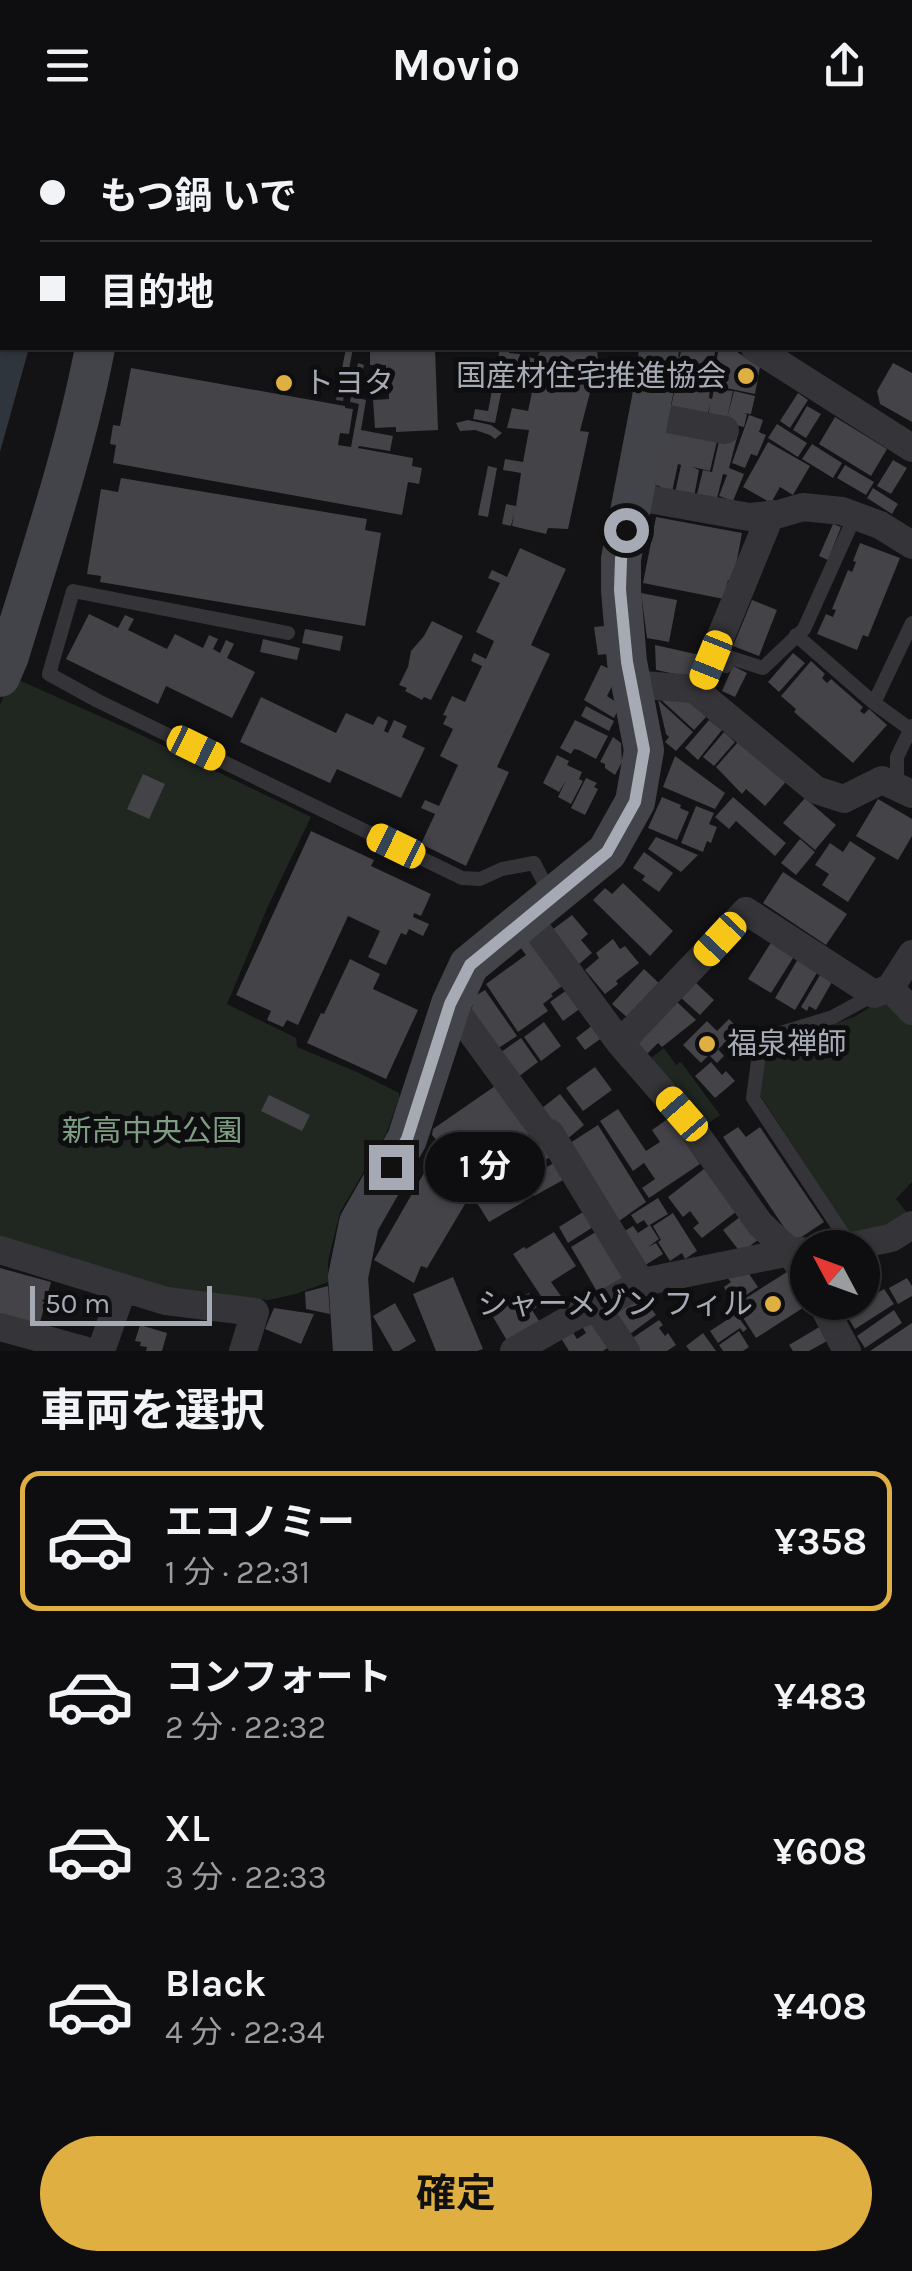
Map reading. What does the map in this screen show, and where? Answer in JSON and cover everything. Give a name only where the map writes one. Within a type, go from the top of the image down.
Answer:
[{"type":"street","points":[[0,677],[10,656],[58,495],[86,394],[94,350]]},
{"type":"street","points":[[353,1351],[348,1277],[359,1223],[407,1139],[450,1004],[470,965],[607,852],[635,802],[644,750],[627,662],[620,574],[659,350]]},
{"type":"street","points":[[758,350],[912,448]]},
{"type":"street","points":[[648,415],[725,430]]},
{"type":"street","points":[[632,496],[750,517],[803,507],[842,511],[880,525],[912,544]]},
{"type":"street","points":[[698,692],[771,514]]},
{"type":"street","points":[[631,684],[694,689],[816,790],[844,799],[882,780],[904,790]]},
{"type":"street","points":[[540,906],[620,1044],[682,1114],[760,1224],[790,1245]]},
{"type":"street","points":[[620,1044],[746,911],[912,1011]]},
{"type":"street","points":[[882,991],[912,954]]},
{"type":"street","points":[[450,1004],[544,1132],[550,1133],[643,1282]]},
{"type":"street","points":[[880,1240],[892,1238],[912,1225]]},
{"type":"street","points":[[0,1250],[166,1301],[255,1312],[243,1351]]},
{"type":"street","points":[[514,1351],[643,1282],[790,1253]]},
{"type":"street","points":[[101,1351],[123,1288]]},
{"type":"street","points":[[597,1308],[626,1351]]},
{"type":"street","points":[[830,1320],[843,1348]]},
{"type":"street","points":[[0,1327],[53,1346],[87,1351]]},
{"type":"lane","points":[[711,660],[726,666],[728,657],[763,668],[804,628],[855,516]]},
{"type":"lane","points":[[288,633],[73,591],[49,674],[98,702],[462,878],[480,880],[502,869],[534,863],[540,906]]},
{"type":"lane","points":[[874,703],[912,623]]},
{"type":"lane","points":[[796,636],[874,703],[911,728],[897,757],[904,790]]},
{"type":"lane","points":[[836,1230],[753,1098],[761,1039],[833,1017],[882,991]]},
{"type":"green space","name":"新高中央公園","points":[[12,677],[311,817],[227,1004],[296,1038],[297,1047],[399,1093],[386,1134],[340,1212],[328,1261],[328,1282],[268,1300],[176,1292],[0,1240],[0,705]]},
{"type":"green space","points":[[883,999],[912,1022],[912,1182],[896,1199],[912,1219],[878,1230],[848,1230],[760,1095],[764,1050],[856,1016]]},
{"type":"green space","points":[[664,1048],[676,1065],[681,1062],[720,1115],[699,1130],[647,1061]]},
{"type":"shaded area","points":[[0,350],[28,350],[0,452]]},
{"type":"building","points":[[346,350],[353,350],[343,401],[336,400]]},
{"type":"building","points":[[370,350],[435,350],[438,430],[396,432],[396,427],[375,428],[373,400],[389,399],[388,375],[374,376],[374,371],[386,370],[386,365],[370,365]]},
{"type":"building","points":[[500,350],[520,354],[518,366],[507,364],[495,423],[473,419],[475,409],[488,411]]},
{"type":"building","points":[[541,350],[597,350],[598,362],[580,431],[589,432],[568,529],[548,528],[546,534],[512,526],[514,514],[511,526],[502,524],[506,504],[516,506],[521,473],[503,470],[505,459],[523,462],[529,430],[507,428],[512,408],[528,411],[535,378],[518,374],[524,356],[536,359]]},
{"type":"building","points":[[681,350],[716,350],[712,366],[679,359]]},
{"type":"building","points":[[719,350],[734,350],[760,367],[755,394],[711,385]]},
{"type":"building","points":[[680,361],[712,367],[709,398],[712,399],[714,389],[733,391],[727,418],[734,391],[755,396],[751,414],[743,413],[747,414],[744,427],[708,419],[710,404],[707,418],[670,411],[677,380],[691,381],[676,379]]},
{"type":"building","points":[[358,363],[364,365],[358,398],[366,400],[361,430],[393,436],[390,451],[358,448],[413,458],[412,466],[422,468],[419,484],[408,482],[402,515],[113,463],[113,425],[120,426],[131,368],[345,406],[353,409],[349,434],[340,433],[338,445],[351,447],[359,404],[350,402]]},
{"type":"building","points":[[893,363],[912,373],[912,422],[880,404],[877,391]]},
{"type":"building","points":[[798,393],[808,400],[790,428],[780,421]]},
{"type":"building","points":[[807,406],[821,414],[806,438],[793,430]]},
{"type":"building","points":[[749,415],[763,420],[759,432],[766,435],[757,456],[751,454],[745,468],[732,463]]},
{"type":"building","points":[[835,417],[887,449],[871,476],[819,444]]},
{"type":"building","points":[[468,420],[491,425],[502,433],[495,439],[475,430],[460,431],[456,423]]},
{"type":"building","points":[[777,424],[807,443],[798,457],[768,438]]},
{"type":"building","points":[[666,427],[717,441],[710,471],[693,467],[699,470],[694,497],[675,493],[681,465],[678,464],[672,492],[654,485]]},
{"type":"building","points":[[727,432],[738,434],[729,468],[744,474],[733,501],[719,496],[727,475],[723,474],[717,498],[697,494],[703,470],[712,472],[720,437]]},
{"type":"building","points":[[768,442],[810,466],[793,495],[780,487],[771,503],[743,487]]},
{"type":"building","points":[[812,444],[842,463],[833,478],[802,459]]},
{"type":"building","points":[[893,460],[907,468],[891,494],[877,486]]},
{"type":"building","points":[[845,465],[874,482],[866,495],[837,478]]},
{"type":"building","points":[[488,466],[497,468],[488,517],[478,515]]},
{"type":"building","points":[[121,478],[367,519],[365,530],[381,533],[365,626],[100,582],[101,576],[87,574],[101,489],[118,492]]},
{"type":"building","points":[[873,488],[898,504],[892,514],[867,498]]},
{"type":"building","points":[[656,517],[742,533],[733,582],[728,580],[724,599],[643,583]]},
{"type":"building","points":[[833,524],[841,527],[828,560],[819,556]]},
{"type":"building","points":[[860,543],[900,558],[868,637],[863,635],[857,650],[817,634],[826,614],[833,617],[836,610],[832,609],[848,570],[852,572]]},
{"type":"building","points":[[520,548],[566,569],[531,645],[550,654],[497,767],[509,772],[466,866],[421,844],[435,814],[421,808],[425,800],[439,806],[458,765],[440,756],[453,729],[443,724],[447,716],[443,715],[452,696],[465,702],[482,666],[471,661],[474,653],[486,659],[494,641],[476,632],[500,583],[488,578],[492,570],[507,577]]},
{"type":"building","points":[[641,593],[677,600],[669,642],[647,638]]},
{"type":"building","points":[[752,600],[777,610],[759,656],[733,646]]},
{"type":"building","points":[[89,614],[118,628],[125,615],[134,619],[128,630],[167,649],[175,634],[203,648],[209,635],[218,639],[213,649],[220,653],[226,640],[234,644],[227,658],[255,672],[232,718],[166,686],[158,704],[66,659]]},
{"type":"building","points":[[432,621],[463,636],[431,700],[422,700],[399,685],[411,651]]},
{"type":"building","points":[[604,626],[608,654],[598,655],[594,627]]},
{"type":"building","points":[[305,629],[343,636],[340,651],[302,643]]},
{"type":"building","points":[[263,639],[300,648],[297,660],[260,652]]},
{"type":"building","points":[[655,645],[700,655],[690,677],[656,670]]},
{"type":"building","points":[[793,653],[805,663],[779,692],[768,682]]},
{"type":"building","points":[[811,661],[825,674],[822,678],[827,683],[831,679],[863,707],[860,711],[864,714],[869,709],[887,725],[853,763],[781,696]]},
{"type":"building","points":[[601,665],[610,669],[612,686],[607,696],[616,702],[614,718],[584,700]]},
{"type":"building","points":[[733,666],[747,673],[735,697],[722,691]]},
{"type":"building","points":[[684,695],[706,717],[694,730],[659,698]]},
{"type":"building","points":[[261,697],[336,733],[346,713],[373,725],[378,716],[388,721],[384,731],[388,733],[394,720],[407,726],[402,737],[425,748],[401,798],[337,769],[330,783],[240,742]]},
{"type":"building","points":[[658,700],[693,732],[676,751],[665,742],[669,737]]},
{"type":"building","points":[[586,706],[614,721],[609,731],[581,716]]},
{"type":"building","points":[[575,720],[608,736],[596,759],[579,750],[574,749],[571,754],[560,748]]},
{"type":"building","points":[[709,720],[722,730],[698,760],[685,748]]},
{"type":"building","points":[[724,732],[735,742],[714,766],[703,757]]},
{"type":"building","points":[[613,737],[621,743],[622,762],[615,775],[600,762]]},
{"type":"building","points":[[738,742],[790,777],[765,806],[746,789],[742,794],[716,767]]},
{"type":"building","points":[[557,755],[582,772],[579,779],[583,781],[571,804],[558,797],[566,780],[559,792],[543,783]]},
{"type":"building","points":[[675,756],[725,793],[715,809],[663,787]]},
{"type":"building","points":[[143,774],[165,784],[149,819],[127,809]]},
{"type":"building","points":[[586,778],[597,783],[594,787],[598,789],[585,815],[571,808]]},
{"type":"building","points":[[662,797],[689,812],[677,840],[648,828]]},
{"type":"building","points":[[733,797],[786,843],[775,856],[736,821],[729,829],[715,817]]},
{"type":"building","points":[[805,798],[836,825],[815,850],[783,823]]},
{"type":"building","points":[[878,799],[912,819],[912,836],[898,860],[856,836]]},
{"type":"building","points":[[696,806],[714,813],[709,824],[717,827],[703,852],[681,843]]},
{"type":"building","points":[[311,831],[374,860],[371,866],[431,894],[421,916],[414,913],[413,917],[429,924],[423,936],[409,929],[406,935],[401,933],[386,965],[368,957],[380,931],[348,916],[298,1025],[287,1020],[283,1027],[267,1020],[271,1011],[236,995]]},
{"type":"building","points":[[656,837],[698,855],[681,872],[648,849]]},
{"type":"building","points":[[800,839],[815,852],[796,875],[781,863]]},
{"type":"building","points":[[850,841],[876,858],[848,902],[822,885],[829,874],[815,865],[830,843],[843,852]]},
{"type":"building","points":[[644,852],[673,873],[659,892],[633,868]]},
{"type":"building","points":[[783,872],[847,914],[826,945],[763,903]]},
{"type":"building","points":[[623,883],[673,931],[650,956],[593,900],[605,888],[612,894]]},
{"type":"building","points":[[572,915],[588,934],[581,940],[592,953],[577,966],[548,933]]},
{"type":"building","points":[[535,936],[568,982],[543,1004],[548,1011],[518,1032],[486,984],[526,955],[520,947]]},
{"type":"building","points":[[613,939],[639,963],[605,994],[585,970],[599,958],[596,953]]},
{"type":"building","points":[[772,941],[795,955],[771,993],[748,979]]},
{"type":"building","points":[[350,959],[380,974],[373,989],[418,1010],[386,1079],[307,1043]]},
{"type":"building","points":[[798,959],[818,971],[795,1010],[775,998]]},
{"type":"building","points":[[644,969],[662,986],[630,1020],[612,1004]]},
{"type":"building","points":[[820,975],[832,982],[816,1010],[809,1006],[807,1011],[801,1007]]},
{"type":"building","points":[[694,981],[714,1000],[700,1015],[680,997]]},
{"type":"building","points":[[485,990],[517,1036],[497,1049],[471,1011],[475,996]]},
{"type":"building","points":[[567,990],[581,1008],[563,1021],[550,1002]]},
{"type":"building","points":[[675,1000],[696,1020],[662,1047],[658,1043],[645,1056],[637,1035]]},
{"type":"building","points":[[729,1019],[753,1043],[742,1054],[729,1040],[718,1049],[724,1056],[717,1063],[709,1055],[701,1063],[683,1045],[707,1021],[717,1031]]},
{"type":"building","points":[[544,1022],[561,1046],[541,1061],[524,1037]]},
{"type":"building","points":[[594,1024],[603,1037],[585,1050],[576,1038]]},
{"type":"building","points":[[521,1038],[538,1062],[518,1077],[501,1052]]},
{"type":"building","points":[[711,1062],[722,1075],[726,1071],[735,1081],[715,1098],[695,1076]]},
{"type":"building","points":[[595,1067],[612,1090],[583,1111],[566,1088]]},
{"type":"building","points":[[498,1084],[534,1131],[471,1174],[447,1143],[443,1147],[432,1135],[433,1129]]},
{"type":"building","points":[[560,1094],[584,1125],[566,1140],[542,1108]]},
{"type":"building","points":[[269,1095],[310,1115],[302,1131],[261,1111]]},
{"type":"building","points":[[618,1109],[646,1151],[660,1142],[652,1130],[669,1118],[700,1164],[649,1198],[642,1188],[655,1179],[644,1163],[633,1171],[600,1121]]},
{"type":"building","points":[[598,1125],[646,1202],[612,1226],[570,1143]]},
{"type":"building","points":[[738,1127],[746,1137],[760,1127],[824,1222],[812,1230],[790,1230],[790,1236],[723,1137]]},
{"type":"building","points":[[545,1139],[554,1155],[520,1174],[514,1156]]},
{"type":"building","points":[[432,1159],[453,1169],[468,1199],[427,1268],[421,1266],[414,1283],[374,1260]]},
{"type":"building","points":[[506,1160],[521,1184],[517,1187],[525,1201],[489,1222],[477,1203],[487,1197],[473,1179]]},
{"type":"building","points":[[556,1162],[565,1179],[534,1196],[524,1179]]},
{"type":"building","points":[[704,1169],[737,1211],[702,1238],[693,1228],[699,1223],[690,1211],[683,1217],[668,1197]]},
{"type":"building","points":[[658,1198],[668,1214],[648,1226],[644,1220],[637,1224],[631,1215]]},
{"type":"building","points":[[583,1212],[593,1227],[568,1243],[559,1227]]},
{"type":"building","points":[[673,1213],[697,1251],[685,1259],[682,1253],[670,1261],[653,1226]]},
{"type":"building","points":[[741,1216],[759,1239],[741,1253],[723,1230]]},
{"type":"building","points":[[650,1225],[659,1239],[648,1247],[656,1243],[663,1254],[639,1269],[618,1235],[633,1226],[638,1233]]},
{"type":"building","points":[[599,1230],[627,1278],[599,1295],[571,1247]]},
{"type":"building","points":[[554,1232],[576,1266],[551,1282],[563,1299],[549,1308],[513,1254]]},
{"type":"building","points":[[0,1268],[51,1282],[39,1326],[0,1315]]},
{"type":"building","name":"シャーメゾン フィル","points":[[790,1270],[790,1316],[756,1338],[735,1305]]},
{"type":"building","points":[[747,1271],[758,1287],[733,1304],[724,1287],[731,1282],[725,1275]]},
{"type":"building","points":[[453,1277],[483,1349],[436,1351],[413,1294]]},
{"type":"building","points":[[907,1278],[912,1296],[898,1304],[889,1288]]},
{"type":"building","points":[[328,1286],[330,1314],[306,1309],[305,1292]]},
{"type":"building","points":[[884,1289],[894,1304],[880,1313],[880,1291]]},
{"type":"building","points":[[639,1292],[656,1315],[626,1337],[608,1311]]},
{"type":"building","points":[[506,1293],[512,1303],[529,1293],[537,1307],[532,1310],[541,1324],[509,1344],[486,1305]]},
{"type":"building","points":[[395,1303],[416,1341],[399,1351],[393,1351],[373,1316]]},
{"type":"building","points":[[274,1308],[314,1314],[301,1344],[265,1329]]},
{"type":"building","points":[[894,1310],[902,1323],[865,1348],[857,1336]]},
{"type":"building","points":[[736,1314],[747,1329],[743,1332],[740,1328],[718,1343],[710,1331]]},
{"type":"building","points":[[594,1317],[612,1345],[603,1351],[569,1351],[559,1335],[570,1328],[577,1339],[586,1333],[581,1325]]},
{"type":"building","points":[[659,1320],[663,1325],[659,1328],[676,1345],[667,1351],[635,1351],[628,1341]]},
{"type":"building","points":[[849,1320],[869,1320],[855,1329]]},
{"type":"building","points":[[912,1323],[912,1351],[870,1351]]},
{"type":"building","points":[[140,1325],[167,1333],[162,1351],[146,1351],[147,1347],[135,1341]]},
{"type":"building","points":[[821,1326],[829,1340],[809,1351],[793,1351],[789,1345]]},
{"type":"building","points":[[739,1331],[749,1347],[743,1351],[723,1351],[719,1345]]},
{"type":"building","points":[[703,1333],[716,1351],[690,1351],[686,1346]]},
{"type":"place","name":"国産材住宅推進協会","points":[[746,376]]},
{"type":"place","name":"トヨタ","points":[[284,383]]},
{"type":"place","name":"福泉禅師","points":[[707,1044]]},
{"type":"place","name":"シャーメゾン フィル","points":[[773,1304]]},
{"type":"route","points":[[391,1167],[407,1139],[450,1004],[470,965],[607,852],[635,802],[644,750],[627,662],[620,590],[626,530]]}]
